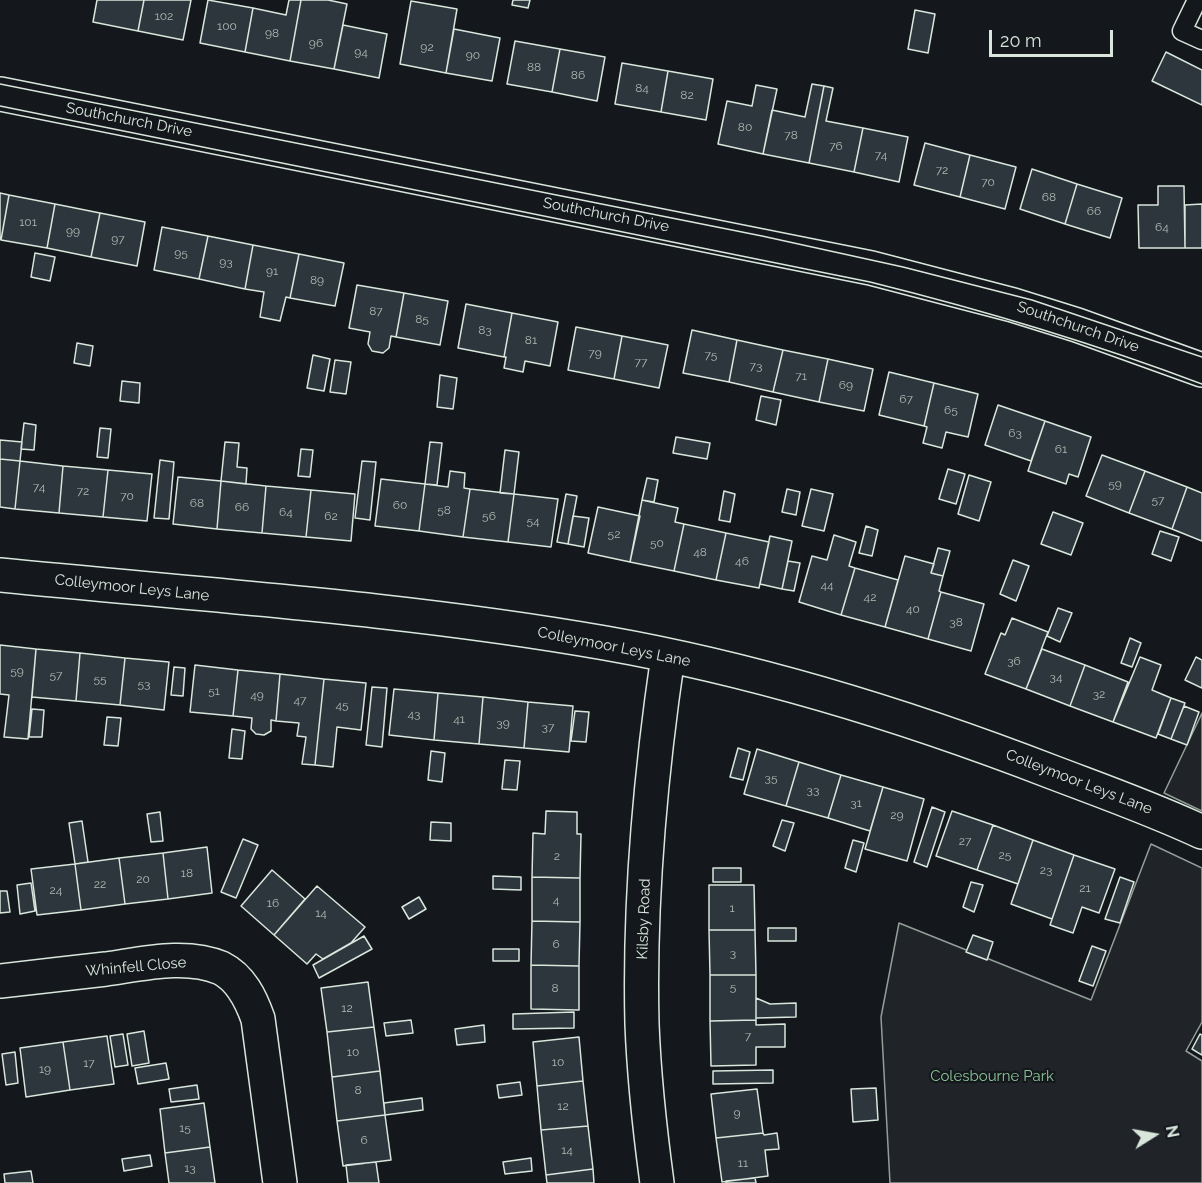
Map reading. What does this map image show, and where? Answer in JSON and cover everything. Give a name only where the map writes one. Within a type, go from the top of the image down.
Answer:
[{"type":"street","name":"Southchurch Drive","points":[[0,94],[871,268],[1013,305],[1077,325],[1202,370]]},
{"type":"street","name":"Colleymoor Leys Lane","points":[[0,575],[457,621],[597,642],[743,672],[900,717],[995,750],[1157,812],[1202,832]]},
{"type":"street","name":"Kilsby Road","points":[[657,1183],[642,1026],[643,919],[648,825],[668,656]]},
{"type":"street","name":"Whinfell Close","points":[[0,981],[166,962],[204,963],[223,969],[238,981],[250,997],[258,1019],[280,1183]]},
{"type":"lane","points":[[1197,0],[1182,31],[1202,40]]},
{"type":"green space","points":[[1202,713],[1202,811],[1164,793]]},
{"type":"green space","name":"Colesbourne Park","points":[[1151,844],[1202,868],[1202,1022],[1186,1051],[1202,1061],[1202,1183],[890,1183],[881,1017],[899,923],[1091,1000]]},
{"type":"building","points":[[97,0],[144,0],[138,31],[93,22]]},
{"type":"building","points":[[144,0],[191,0],[183,40],[138,31]]},
{"type":"building","points":[[208,0],[253,8],[245,52],[200,43]]},
{"type":"building","points":[[289,0],[301,0],[290,61],[245,52],[253,8],[286,15]]},
{"type":"building","points":[[301,0],[328,0],[347,4],[334,69],[290,61]]},
{"type":"building","points":[[513,0],[530,0],[528,8],[512,5]]},
{"type":"building","points":[[411,1],[457,9],[446,73],[400,64]]},
{"type":"building","points":[[915,10],[935,14],[928,53],[908,49]]},
{"type":"building","points":[[343,25],[387,34],[379,78],[334,69]]},
{"type":"building","points":[[454,29],[500,38],[492,81],[446,73]]},
{"type":"building","points":[[515,41],[560,49],[552,92],[507,84]]},
{"type":"building","points":[[560,49],[605,57],[597,101],[552,92]]},
{"type":"building","points":[[1166,52],[1202,70],[1202,105],[1152,81]]},
{"type":"building","points":[[622,63],[668,71],[661,112],[615,104]]},
{"type":"building","points":[[668,71],[713,79],[706,120],[661,112]]},
{"type":"building","points":[[812,84],[824,86],[809,163],[763,154],[772,110],[805,117]]},
{"type":"building","points":[[756,85],[777,89],[763,154],[718,144],[727,101],[752,106]]},
{"type":"building","points":[[824,86],[833,88],[826,121],[863,128],[854,172],[809,163]]},
{"type":"building","points":[[863,128],[908,137],[899,182],[854,172]]},
{"type":"building","points":[[925,143],[970,155],[960,197],[914,185]]},
{"type":"building","points":[[970,155],[1016,167],[1005,209],[960,197]]},
{"type":"building","points":[[1032,169],[1077,184],[1065,224],[1020,209]]},
{"type":"building","points":[[1077,184],[1122,198],[1110,238],[1065,224]]},
{"type":"building","points":[[1158,186],[1184,186],[1185,248],[1139,248],[1138,205],[1158,205]]},
{"type":"building","points":[[0,193],[9,195],[1,240],[0,239]]},
{"type":"building","points":[[9,195],[55,204],[47,248],[1,240]]},
{"type":"building","points":[[55,204],[100,213],[91,257],[47,248]]},
{"type":"building","points":[[1202,204],[1202,248],[1185,248],[1185,205]]},
{"type":"building","points":[[100,213],[145,222],[137,266],[91,257]]},
{"type":"building","points":[[162,227],[208,236],[199,279],[154,270]]},
{"type":"building","points":[[208,236],[253,245],[245,289],[199,279]]},
{"type":"building","points":[[253,245],[299,254],[290,298],[286,297],[280,321],[260,317],[264,292],[245,289]]},
{"type":"building","points":[[35,253],[55,257],[50,281],[31,277]]},
{"type":"building","points":[[299,254],[344,263],[335,306],[290,298]]},
{"type":"building","points":[[357,285],[404,293],[396,337],[391,336],[389,348],[383,353],[372,351],[368,344],[370,332],[349,328]]},
{"type":"building","points":[[404,293],[448,301],[440,345],[396,337]]},
{"type":"building","points":[[466,304],[512,313],[504,357],[458,348]]},
{"type":"building","points":[[512,313],[558,322],[550,366],[525,361],[523,372],[504,368]]},
{"type":"building","points":[[576,327],[622,336],[614,379],[568,370]]},
{"type":"building","points":[[692,330],[737,340],[729,382],[683,373]]},
{"type":"building","points":[[622,336],[668,345],[659,388],[614,379]]},
{"type":"building","points":[[737,340],[783,350],[773,392],[729,382]]},
{"type":"building","points":[[77,343],[93,346],[90,366],[74,363]]},
{"type":"building","points":[[783,350],[828,359],[819,402],[773,392]]},
{"type":"building","points":[[313,355],[330,359],[324,391],[307,388]]},
{"type":"building","points":[[828,359],[873,369],[864,411],[819,402]]},
{"type":"building","points":[[335,360],[351,362],[346,394],[330,392]]},
{"type":"building","points":[[889,372],[934,383],[924,426],[879,415]]},
{"type":"building","points":[[440,375],[457,378],[453,409],[437,407]]},
{"type":"building","points":[[122,381],[140,383],[139,403],[120,401]]},
{"type":"building","points":[[934,383],[978,394],[968,437],[946,432],[942,448],[923,443],[927,427],[924,426]]},
{"type":"building","points":[[761,396],[781,400],[776,425],[756,420]]},
{"type":"building","points":[[998,405],[1045,421],[1031,461],[985,445]]},
{"type":"building","points":[[1045,421],[1091,437],[1078,477],[1069,474],[1066,484],[1028,471]]},
{"type":"building","points":[[24,423],[36,425],[34,450],[21,449]]},
{"type":"building","points":[[100,428],[111,429],[108,458],[97,457]]},
{"type":"building","points":[[676,437],[710,443],[707,459],[673,453]]},
{"type":"building","points":[[0,440],[22,442],[20,461],[0,459]]},
{"type":"building","points":[[225,442],[239,443],[237,467],[247,468],[246,484],[221,481]]},
{"type":"building","points":[[430,442],[442,443],[437,485],[425,484]]},
{"type":"building","points":[[301,449],[313,450],[310,477],[298,476]]},
{"type":"building","points":[[505,450],[519,452],[514,494],[500,493]]},
{"type":"building","points":[[1102,455],[1145,471],[1129,513],[1086,496]]},
{"type":"building","points":[[0,459],[20,461],[15,509],[0,507]]},
{"type":"building","points":[[160,460],[174,462],[169,519],[154,518]]},
{"type":"building","points":[[20,461],[63,466],[59,513],[15,509]]},
{"type":"building","points":[[362,461],[376,462],[370,520],[355,518]]},
{"type":"building","points":[[63,466],[108,470],[103,517],[59,513]]},
{"type":"building","points":[[948,469],[965,474],[956,504],[939,499]]},
{"type":"building","points":[[108,470],[152,474],[147,521],[103,517]]},
{"type":"building","points":[[450,471],[465,473],[464,488],[470,489],[463,537],[419,531],[425,484],[448,487]]},
{"type":"building","points":[[1145,471],[1187,487],[1172,529],[1129,513]]},
{"type":"building","points":[[969,475],[991,482],[979,521],[958,514]]},
{"type":"building","points":[[178,477],[221,481],[217,529],[173,524]]},
{"type":"building","points":[[647,478],[658,480],[654,502],[642,500]]},
{"type":"building","points":[[381,479],[425,484],[419,531],[375,526]]},
{"type":"building","points":[[221,481],[266,486],[262,533],[217,529]]},
{"type":"building","points":[[266,486],[311,490],[306,537],[262,533]]},
{"type":"building","points":[[1187,487],[1202,493],[1202,541],[1172,529]]},
{"type":"building","points":[[470,489],[514,494],[508,542],[463,537]]},
{"type":"building","points":[[787,489],[800,492],[796,515],[782,512]]},
{"type":"building","points":[[811,489],[833,494],[824,531],[802,526]]},
{"type":"building","points":[[311,490],[355,494],[351,541],[306,537]]},
{"type":"building","points":[[724,491],[735,494],[730,522],[719,520]]},
{"type":"building","points":[[514,494],[558,499],[551,547],[508,542]]},
{"type":"building","points":[[566,494],[577,496],[568,544],[557,542]]},
{"type":"building","points":[[642,500],[678,508],[675,522],[684,524],[674,571],[630,562]]},
{"type":"building","points":[[598,507],[640,516],[630,562],[588,553]]},
{"type":"building","points":[[1053,512],[1083,523],[1071,555],[1041,544]]},
{"type":"building","points":[[573,516],[589,518],[584,547],[568,544]]},
{"type":"building","points":[[684,524],[726,533],[716,580],[674,571]]},
{"type":"building","points":[[866,526],[878,530],[872,556],[859,553]]},
{"type":"building","points":[[1160,531],[1179,537],[1171,561],[1152,554]]},
{"type":"building","points":[[726,533],[769,542],[759,588],[716,580]]},
{"type":"building","points":[[834,535],[856,542],[849,566],[855,568],[841,615],[799,602],[812,556],[827,560]]},
{"type":"building","points":[[770,536],[792,541],[782,589],[760,584]]},
{"type":"building","points":[[938,548],[950,551],[943,576],[931,573]]},
{"type":"building","points":[[905,556],[934,564],[931,573],[943,576],[928,639],[885,627]]},
{"type":"building","points":[[1013,560],[1029,566],[1016,601],[1000,594]]},
{"type":"building","points":[[788,561],[800,563],[794,591],[782,589]]},
{"type":"building","points":[[855,568],[898,580],[885,627],[841,615]]},
{"type":"building","points":[[941,592],[984,604],[971,651],[928,639]]},
{"type":"building","points":[[1058,608],[1072,613],[1060,642],[1047,636]]},
{"type":"building","points":[[1012,618],[1048,632],[1026,689],[985,674],[1001,633],[1005,635]]},
{"type":"building","points":[[1130,638],[1141,643],[1132,667],[1121,663]]},
{"type":"building","points":[[0,645],[36,649],[28,739],[4,737],[9,695],[0,694]]},
{"type":"building","points":[[36,649],[80,653],[76,701],[32,697]]},
{"type":"building","points":[[1042,649],[1085,665],[1070,706],[1026,689]]},
{"type":"building","points":[[80,653],[125,658],[120,705],[76,701]]},
{"type":"building","points":[[1140,657],[1161,665],[1152,690],[1171,698],[1156,738],[1113,722]]},
{"type":"building","points":[[1196,657],[1202,660],[1202,688],[1185,680]]},
{"type":"building","points":[[125,658],[169,662],[164,710],[120,705]]},
{"type":"building","points":[[195,665],[238,670],[233,716],[190,712]]},
{"type":"building","points":[[1085,665],[1128,682],[1113,722],[1070,706]]},
{"type":"building","points":[[174,667],[185,668],[183,696],[171,695]]},
{"type":"building","points":[[238,670],[280,674],[276,721],[271,720],[271,731],[264,735],[256,734],[251,729],[252,718],[233,716]]},
{"type":"building","points":[[280,674],[324,679],[315,765],[302,764],[306,737],[297,736],[299,723],[276,721]]},
{"type":"building","points":[[324,679],[366,683],[361,730],[337,727],[333,767],[315,765]]},
{"type":"building","points":[[372,687],[387,688],[382,747],[366,745]]},
{"type":"building","points":[[394,689],[438,693],[434,740],[389,735]]},
{"type":"building","points":[[438,693],[483,697],[479,744],[434,740]]},
{"type":"building","points":[[483,697],[528,702],[524,748],[479,744]]},
{"type":"building","points":[[1171,698],[1185,703],[1171,739],[1158,734]]},
{"type":"building","points":[[528,702],[573,706],[569,752],[524,748]]},
{"type":"building","points":[[1184,706],[1199,712],[1187,745],[1171,739]]},
{"type":"building","points":[[32,709],[44,710],[42,737],[29,737]]},
{"type":"building","points":[[575,711],[589,712],[586,742],[571,741]]},
{"type":"building","points":[[107,717],[121,718],[118,746],[104,745]]},
{"type":"building","points":[[232,729],[245,731],[242,759],[229,758]]},
{"type":"building","points":[[738,748],[750,752],[743,780],[730,777]]},
{"type":"building","points":[[757,749],[799,762],[786,806],[744,794]]},
{"type":"building","points":[[431,751],[445,753],[442,782],[428,780]]},
{"type":"building","points":[[505,760],[520,761],[517,790],[502,789]]},
{"type":"building","points":[[799,762],[841,775],[828,818],[786,806]]},
{"type":"building","points":[[841,775],[883,787],[870,831],[828,818]]},
{"type":"building","points":[[883,787],[924,799],[907,861],[865,849]]},
{"type":"building","points":[[932,807],[945,812],[927,867],[914,862]]},
{"type":"building","points":[[546,811],[577,812],[577,834],[581,834],[580,878],[532,877],[533,833],[545,834]]},
{"type":"building","points":[[952,811],[993,825],[977,870],[936,856]]},
{"type":"building","points":[[160,812],[163,841],[151,842],[147,814]]},
{"type":"building","points":[[782,820],[794,823],[785,851],[773,846]]},
{"type":"building","points":[[82,821],[88,862],[75,864],[69,823]]},
{"type":"building","points":[[431,822],[451,823],[451,841],[430,840]]},
{"type":"building","points":[[993,825],[1033,840],[1018,884],[977,870]]},
{"type":"building","points":[[243,839],[258,845],[236,898],[221,892]]},
{"type":"building","points":[[853,840],[864,843],[856,872],[845,868]]},
{"type":"building","points":[[1033,840],[1074,855],[1052,919],[1011,904]]},
{"type":"building","points":[[207,847],[212,893],[168,899],[163,853]]},
{"type":"building","points":[[163,853],[168,899],[125,904],[119,858]]},
{"type":"building","points":[[1074,855],[1115,869],[1099,913],[1082,907],[1073,933],[1050,925]]},
{"type":"building","points":[[119,858],[125,904],[81,910],[75,864]]},
{"type":"building","points":[[75,864],[81,910],[37,915],[31,869]]},
{"type":"building","points":[[713,868],[741,868],[741,882],[713,882]]},
{"type":"building","points":[[272,870],[305,899],[274,935],[241,906]]},
{"type":"building","points":[[493,876],[521,877],[521,890],[493,889]]},
{"type":"building","points":[[532,877],[580,878],[580,922],[532,921]]},
{"type":"building","points":[[1120,877],[1134,882],[1120,923],[1105,919]]},
{"type":"building","points":[[971,882],[983,885],[974,912],[963,907]]},
{"type":"building","points":[[31,883],[35,911],[20,914],[17,885]]},
{"type":"building","points":[[709,885],[754,885],[755,930],[709,930]]},
{"type":"building","points":[[317,886],[365,927],[351,943],[323,959],[316,954],[307,964],[274,935]]},
{"type":"building","points":[[0,891],[7,891],[10,912],[0,913]]},
{"type":"building","points":[[419,897],[426,909],[409,919],[402,907]]},
{"type":"building","points":[[532,921],[580,922],[579,966],[531,965]]},
{"type":"building","points":[[768,928],[796,928],[796,941],[768,941]]},
{"type":"building","points":[[709,930],[755,930],[756,975],[710,975]]},
{"type":"building","points":[[973,935],[993,942],[987,960],[966,952]]},
{"type":"building","points":[[364,936],[372,949],[319,978],[313,965]]},
{"type":"building","points":[[1092,946],[1106,951],[1093,986],[1079,981]]},
{"type":"building","points":[[493,949],[519,949],[519,961],[493,961]]},
{"type":"building","points":[[531,965],[579,966],[579,1010],[531,1009]]},
{"type":"building","points":[[710,975],[756,975],[756,1020],[710,1021]]},
{"type":"building","points":[[368,982],[374,1027],[327,1032],[321,988]]},
{"type":"building","points":[[756,998],[770,1004],[796,1003],[796,1017],[756,1018]]},
{"type":"building","points":[[574,1012],[574,1028],[513,1029],[513,1014]]},
{"type":"building","points":[[411,1020],[413,1033],[386,1036],[384,1023]]},
{"type":"building","points":[[756,1020],[756,1025],[785,1024],[785,1047],[756,1047],[756,1065],[711,1066],[710,1021]]},
{"type":"building","points":[[484,1025],[485,1042],[457,1045],[455,1029]]},
{"type":"building","points":[[374,1027],[380,1071],[332,1077],[327,1032]]},
{"type":"building","points":[[144,1031],[149,1063],[132,1066],[127,1034]]},
{"type":"building","points":[[123,1034],[128,1065],[115,1067],[110,1036]]},
{"type":"building","points":[[1200,1034],[1202,1035],[1202,1055],[1192,1049]]},
{"type":"building","points":[[107,1036],[114,1084],[70,1090],[63,1042]]},
{"type":"building","points":[[579,1037],[583,1081],[537,1086],[533,1042]]},
{"type":"building","points":[[63,1042],[70,1090],[26,1097],[20,1048]]},
{"type":"building","points":[[15,1052],[18,1083],[6,1085],[2,1054]]},
{"type":"building","points":[[166,1063],[169,1079],[138,1084],[135,1068]]},
{"type":"building","points":[[773,1070],[773,1083],[713,1084],[713,1071]]},
{"type":"building","points":[[380,1071],[385,1115],[337,1121],[332,1077]]},
{"type":"building","points":[[583,1081],[588,1126],[541,1130],[537,1086]]},
{"type":"building","points":[[520,1082],[522,1095],[499,1098],[497,1085]]},
{"type":"building","points":[[197,1085],[199,1099],[171,1102],[169,1089]]},
{"type":"building","points":[[876,1088],[878,1120],[853,1122],[851,1089]]},
{"type":"building","points":[[757,1089],[763,1133],[716,1138],[711,1094]]},
{"type":"building","points":[[422,1098],[423,1110],[385,1115],[384,1103]]},
{"type":"building","points":[[204,1103],[210,1147],[165,1153],[160,1109]]},
{"type":"building","points":[[385,1115],[391,1160],[343,1166],[337,1121]]},
{"type":"building","points":[[588,1126],[593,1169],[546,1175],[541,1130]]},
{"type":"building","points":[[763,1133],[764,1135],[777,1133],[779,1149],[765,1150],[768,1176],[722,1182],[716,1138]]},
{"type":"building","points":[[210,1147],[215,1183],[169,1183],[165,1153]]},
{"type":"building","points":[[150,1155],[152,1166],[124,1171],[122,1159]]},
{"type":"building","points":[[531,1158],[532,1171],[505,1174],[503,1162]]},
{"type":"building","points":[[376,1162],[379,1183],[348,1183],[346,1165]]},
{"type":"building","points":[[593,1169],[594,1183],[547,1183],[546,1175]]},
{"type":"building","points":[[31,1171],[33,1183],[5,1183],[4,1174]]},
{"type":"building","points":[[755,1178],[756,1183],[726,1183],[726,1181]]},
{"type":"tram line","points":[[0,84],[762,236],[903,267],[1032,300],[1202,357]]},
{"type":"tram line","points":[[0,106],[870,282],[1038,328],[1202,384]]}]
